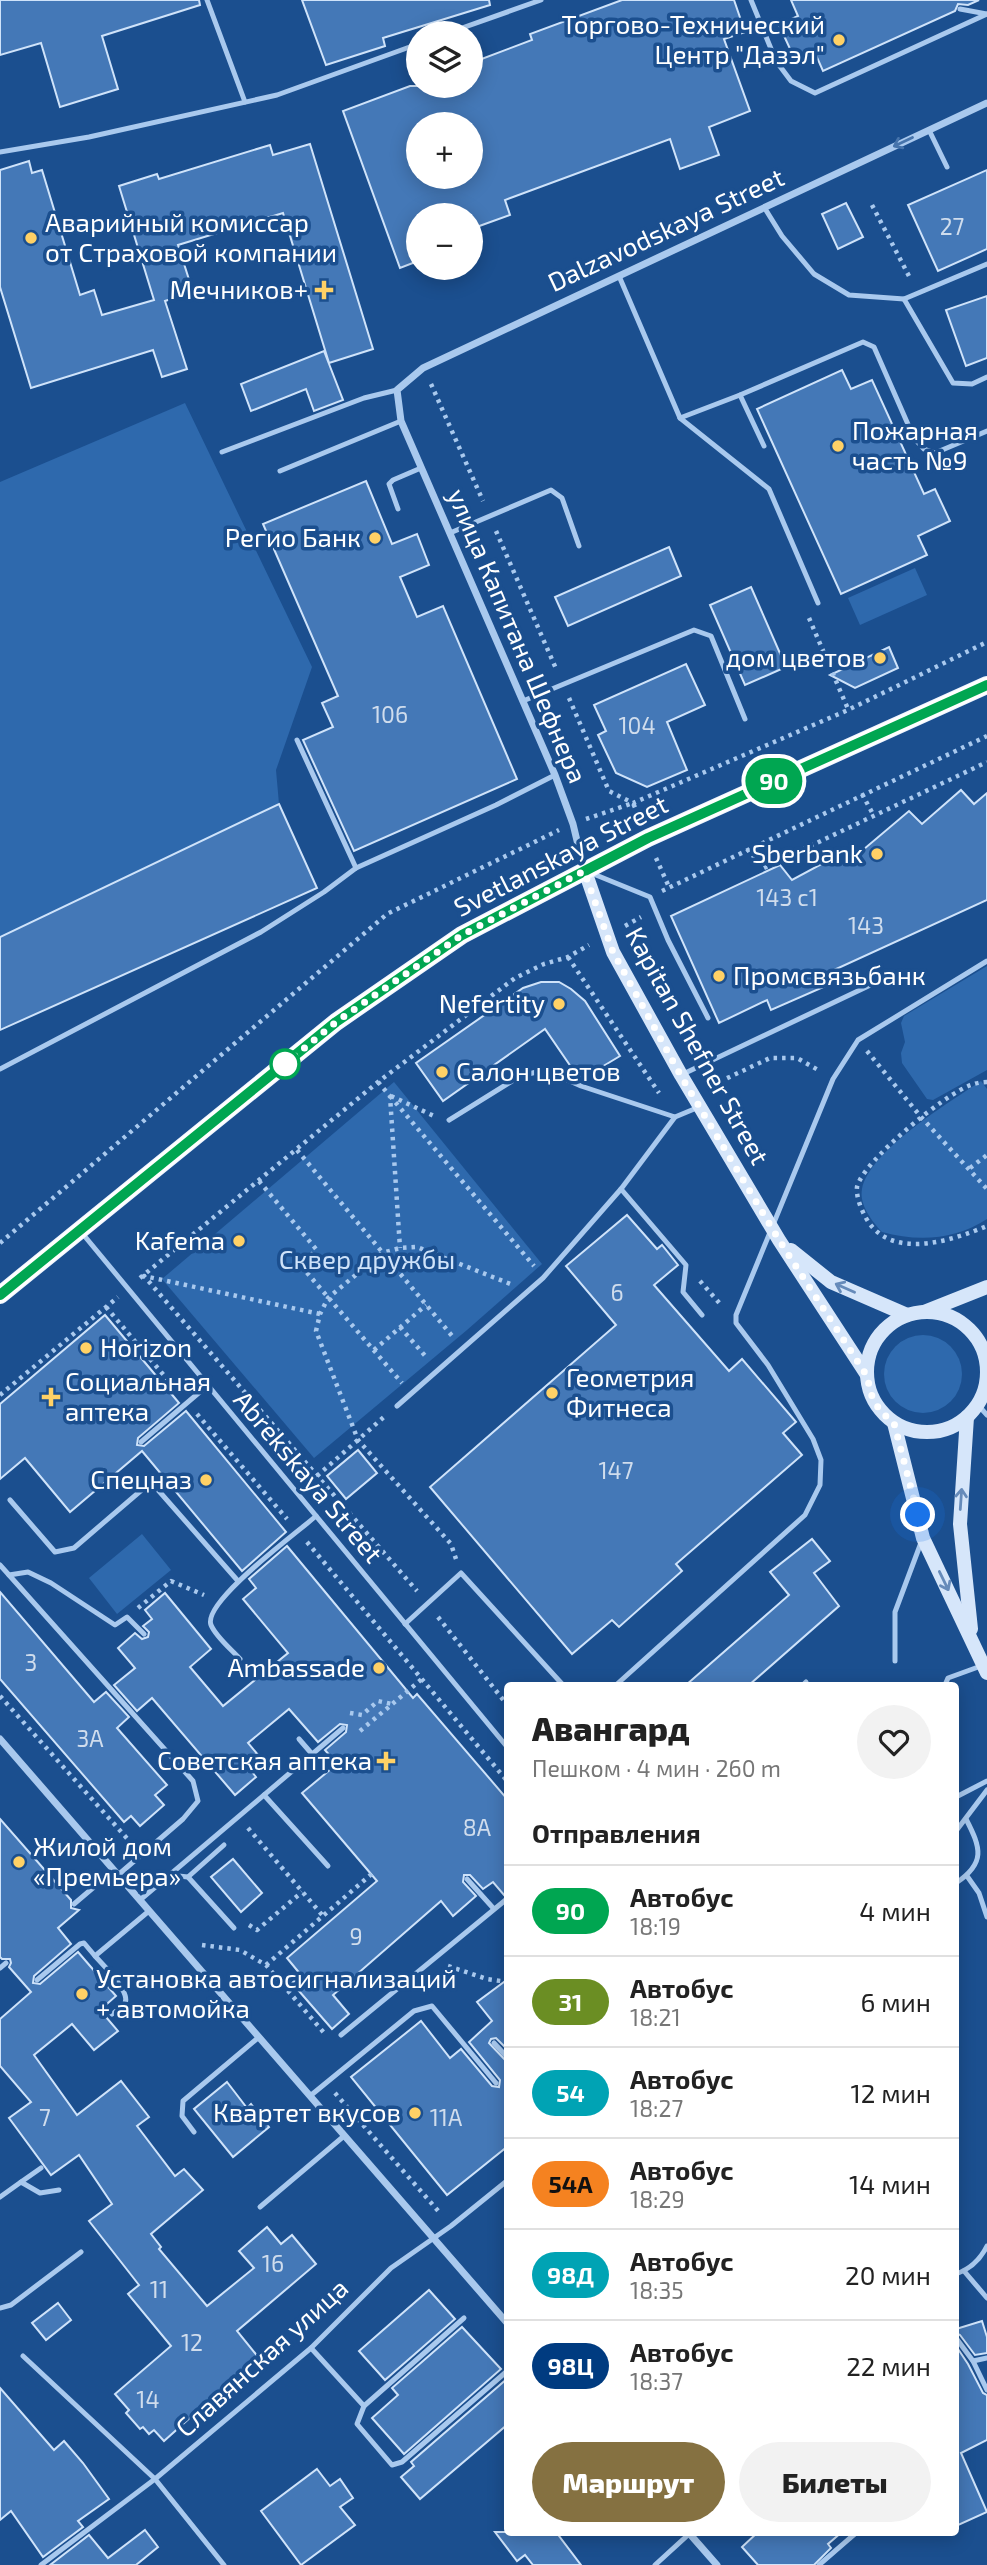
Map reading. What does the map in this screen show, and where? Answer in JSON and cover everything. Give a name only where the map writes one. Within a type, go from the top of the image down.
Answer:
[{"type":"main road","name":"Svetlanskaya Street","points":[[0,1295],[336,1022],[462,935],[648,838],[987,685]]},
{"type":"main road","name":"Kapitan Shefner Street","points":[[584,871],[613,952],[681,1076],[775,1234],[867,1376]]},
{"type":"main road","name":"Kapitan Shefner Street","points":[[775,1234],[831,1282],[907,1315]]},
{"type":"main road","points":[[924,1312],[950,1317],[973,1333],[985,1356],[987,1383],[982,1410],[944,1430],[918,1432],[894,1423],[880,1411],[871,1394],[867,1376],[869,1356],[877,1338],[890,1324],[907,1315],[924,1312],[987,1287]]},
{"type":"main road","points":[[967,1417],[960,1524],[972,1640]]},
{"type":"main road","points":[[894,1423],[923,1538],[985,1669]]},
{"type":"street","name":"Dalzavodskaya Street","points":[[397,390],[423,368],[987,103]]},
{"type":"street","points":[[397,390],[401,421]]},
{"type":"street","name":"улица Капитана Шефнера","points":[[401,421],[555,775],[573,824],[584,871]]},
{"type":"street","points":[[0,1739],[504,2319]]},
{"type":"street","points":[[692,2536],[717,2565]]},
{"type":"lane","points":[[207,0],[245,102]]},
{"type":"lane","points":[[482,21],[541,0]]},
{"type":"lane","points":[[751,0],[776,61],[791,81],[815,93],[987,14]]},
{"type":"lane","points":[[960,9],[987,14]]},
{"type":"lane","points":[[0,152],[89,137],[276,95],[406,48]]},
{"type":"lane","points":[[929,130],[947,167]]},
{"type":"lane","points":[[764,207],[782,236],[814,274],[849,295],[904,299],[987,264]]},
{"type":"lane","points":[[619,276],[680,418],[769,489],[818,603]]},
{"type":"lane","points":[[904,299],[953,383],[972,384],[987,377]]},
{"type":"lane","points":[[680,418],[740,396],[863,342],[874,347],[914,438],[925,449],[935,453],[987,431]]},
{"type":"lane","points":[[222,452],[363,398],[397,390]]},
{"type":"lane","points":[[740,396],[764,446]]},
{"type":"lane","points":[[280,471],[401,421]]},
{"type":"lane","points":[[398,509],[388,484],[421,468]]},
{"type":"lane","points":[[450,533],[551,490],[562,498],[579,546]]},
{"type":"lane","points":[[523,701],[694,630],[711,636],[745,719]]},
{"type":"lane","points":[[297,740],[356,868]]},
{"type":"lane","points":[[0,1069],[261,932],[356,868],[496,805],[555,775]]},
{"type":"lane","points":[[584,871],[650,897],[668,940],[708,1018]]},
{"type":"lane","points":[[619,1682],[805,1515],[820,1485],[821,1460],[813,1439],[768,1365],[736,1323],[741,1300],[775,1234],[833,1079],[858,1040],[987,961]]},
{"type":"lane","points":[[681,1076],[881,981]]},
{"type":"lane","points":[[449,1120],[520,1076],[545,1070],[581,1086],[675,1116]]},
{"type":"lane","points":[[397,1406],[543,1278],[621,1189],[675,1116],[699,1107]]},
{"type":"lane","points":[[621,1189],[686,1265],[683,1292],[702,1315]]},
{"type":"lane","name":"Abrekskaya Street","points":[[80,1230],[504,1743]]},
{"type":"lane","points":[[141,1442],[208,1385]]},
{"type":"lane","points":[[146,1475],[238,1581]]},
{"type":"lane","points":[[10,1500],[55,1552],[74,1548],[151,1482]]},
{"type":"lane","points":[[240,1659],[211,1626],[211,1618],[238,1581],[316,1516]]},
{"type":"lane","points":[[895,1661],[895,1612],[923,1538]]},
{"type":"lane","points":[[0,1565],[192,1781],[198,1801],[183,1819],[141,1855],[74,1904]]},
{"type":"lane","points":[[9,1575],[28,1572],[51,1583],[114,1625],[127,1617],[144,1634]]},
{"type":"lane","points":[[405,1624],[461,1573],[560,1682]]},
{"type":"lane","points":[[946,1682],[948,1678],[985,1669]]},
{"type":"lane","points":[[140,1900],[343,1728]]},
{"type":"lane","points":[[299,1739],[312,1754]]},
{"type":"lane","points":[[959,1795],[987,1781]]},
{"type":"lane","points":[[959,1827],[987,1790]]},
{"type":"lane","points":[[264,1795],[328,1866]]},
{"type":"lane","points":[[959,1881],[978,1863],[978,1843],[966,1819]]},
{"type":"lane","points":[[188,1877],[224,1845]]},
{"type":"lane","points":[[169,1875],[188,1877],[234,1928]]},
{"type":"lane","points":[[967,1876],[979,1893],[987,1917]]},
{"type":"lane","points":[[467,1878],[494,1909]]},
{"type":"lane","points":[[341,2035],[504,1901]]},
{"type":"lane","points":[[95,1956],[149,1911]]},
{"type":"lane","points":[[37,1980],[79,1944],[84,1943],[124,1990],[125,2003],[113,2014]]},
{"type":"lane","points":[[0,1968],[6,1963]]},
{"type":"lane","points":[[310,2096],[414,2011],[432,2006],[496,2083]]},
{"type":"lane","points":[[194,2132],[182,2116],[183,2101],[259,2037]]},
{"type":"lane","points":[[494,2043],[504,2054]]},
{"type":"lane","points":[[260,2207],[344,2136]]},
{"type":"lane","points":[[0,2197],[41,2168]]},
{"type":"lane","points":[[21,2182],[40,2193],[59,2190]]},
{"type":"lane","name":"Славянская улица","points":[[41,2565],[155,2479],[311,2348],[390,2268],[451,2226],[504,2182]]},
{"type":"lane","points":[[959,2273],[980,2258],[987,2246]]},
{"type":"lane","points":[[0,2308],[11,2305],[81,2252]]},
{"type":"lane","points":[[964,2271],[987,2298]]},
{"type":"lane","points":[[464,2318],[364,2406],[357,2424],[392,2465],[402,2462],[504,2374]]},
{"type":"lane","points":[[959,2342],[973,2361],[987,2390]]},
{"type":"lane","points":[[311,2348],[364,2406]]},
{"type":"lane","points":[[23,2356],[155,2479],[224,2565]]},
{"type":"lane","points":[[973,2361],[987,2358]]},
{"type":"lane","points":[[655,2565],[686,2536]]},
{"type":"lane","points":[[819,2565],[852,2536]]},
{"type":"path","points":[[872,205],[918,294]]},
{"type":"path","points":[[813,629],[848,710]]},
{"type":"path","points":[[1,1392],[378,1082],[515,978],[544,964],[568,957],[646,914],[650,897],[669,887],[987,736]]},
{"type":"path","points":[[747,849],[764,868],[987,762]]},
{"type":"path","points":[[862,794],[874,816]]},
{"type":"path","points":[[0,1243],[387,914],[573,824],[633,803],[669,887]]},
{"type":"path","points":[[568,957],[675,1116]]},
{"type":"path","points":[[858,1040],[921,1117],[987,1189]]},
{"type":"path","points":[[721,1081],[770,1058],[797,1058],[833,1079]]},
{"type":"path","points":[[378,1082],[543,1278]]},
{"type":"path","points":[[987,1082],[970,1085],[921,1117],[874,1160],[857,1187],[858,1199],[866,1219],[878,1234],[911,1244],[950,1239],[987,1226]]},
{"type":"path","points":[[390,1096],[436,1117],[449,1120]]},
{"type":"path","points":[[390,1096],[400,1248]]},
{"type":"path","points":[[297,1150],[442,1325]]},
{"type":"path","points":[[970,1168],[987,1155]]},
{"type":"path","points":[[259,1181],[316,1249],[302,1267],[389,1368]]},
{"type":"path","points":[[461,1573],[451,1544],[358,1440],[316,1331],[328,1298],[382,1253],[400,1248],[417,1247],[527,1291]]},
{"type":"path","points":[[144,1276],[320,1314]]},
{"type":"path","points":[[144,1276],[427,1602],[504,1701]]},
{"type":"path","points":[[374,1350],[426,1305]]},
{"type":"path","points":[[400,1328],[438,1370]]},
{"type":"path","points":[[317,1476],[397,1406]]},
{"type":"path","points":[[127,1617],[171,1581],[202,1595],[229,1590]]},
{"type":"path","points":[[343,1728],[359,1732],[422,1679]]},
{"type":"path","points":[[0,1696],[141,1855]]},
{"type":"path","points":[[254,1836],[323,1916]]},
{"type":"path","points":[[266,1965],[375,1871]]},
{"type":"path","points":[[234,1928],[246,1923],[257,1930],[302,1892]]},
{"type":"path","points":[[193,1936],[210,1955]]},
{"type":"path","points":[[201,1945],[240,1950],[266,1965],[326,2034],[341,2035]]},
{"type":"path","points":[[448,1966],[487,1979],[504,1981]]},
{"type":"path","points":[[327,2083],[451,2226]]},
{"type":"green space","points":[[185,403],[312,667],[276,770],[279,804],[317,888],[0,1030],[0,482]]},
{"type":"green space","points":[[915,568],[927,595],[860,625],[848,598]]},
{"type":"green space","points":[[987,966],[987,1070],[933,1100],[927,1099],[902,1063],[901,1053],[905,1042],[901,1023],[904,1016]]},
{"type":"green space","points":[[981,1081],[987,1089],[987,1219],[962,1231],[936,1237],[909,1237],[882,1232],[870,1218],[862,1201],[862,1189],[868,1174],[895,1143],[913,1128]]},
{"type":"green space","name":"Сквер дружбы","points":[[394,1082],[542,1264],[314,1458],[162,1279]]},
{"type":"green space","points":[[923,1335],[938,1338],[951,1346],[959,1359],[962,1374],[959,1389],[951,1402],[938,1410],[923,1413],[908,1410],[895,1402],[887,1389],[884,1374],[887,1359],[895,1346],[908,1338]]},
{"type":"green space","points":[[142,1534],[171,1570],[117,1614],[89,1578]]},
{"type":"building","points":[[0,0],[199,0],[200,5],[102,36],[118,89],[60,107],[41,43],[0,55]]},
{"type":"building","points":[[302,0],[489,0],[490,5],[438,21],[406,21],[406,31],[383,38],[385,46],[326,65]]},
{"type":"building","points":[[622,0],[734,0],[745,32],[724,39],[750,111],[709,127],[719,155],[680,169],[670,139],[505,200],[510,215],[483,225],[483,203],[406,203],[406,266],[400,268],[343,111],[406,87],[406,98],[483,98],[483,58],[532,40],[530,34]]},
{"type":"building","name":"Торгово-Технический Центр \"Дазэл\"","points":[[791,0],[979,0],[968,5],[958,4],[955,11],[823,71],[816,55],[797,64],[779,25],[798,16]]},
{"type":"building","points":[[310,144],[373,349],[329,363],[283,213],[178,245],[193,292],[165,301],[187,369],[162,377],[153,350],[31,388],[0,287],[0,170],[29,161],[32,173],[42,170],[80,295],[94,290],[102,315],[154,300],[119,186],[157,174],[159,179],[270,145],[273,155]]},
{"type":"building","points":[[987,170],[987,249],[938,271],[908,205]]},
{"type":"building","points":[[846,203],[863,237],[838,249],[822,214]]},
{"type":"building","points":[[987,296],[987,358],[966,366],[946,310]]},
{"type":"building","points":[[324,351],[343,400],[314,411],[306,389],[251,411],[241,384]]},
{"type":"building","name":"Пожарная часть №9","points":[[842,370],[851,389],[872,380],[924,494],[935,489],[950,521],[918,536],[927,555],[841,594],[757,409]]},
{"type":"building","points":[[366,481],[392,544],[417,534],[429,565],[400,577],[417,617],[443,606],[517,779],[354,851],[303,740],[333,727],[322,703],[338,696],[263,524]]},
{"type":"building","points":[[669,547],[681,576],[568,626],[555,597]]},
{"type":"building","points":[[751,587],[786,667],[745,685],[710,605]]},
{"type":"building","name":"дом цветов","points":[[889,647],[898,668],[855,688],[830,675]]},
{"type":"building","points":[[686,664],[705,705],[667,722],[687,770],[647,787],[616,773],[598,735],[606,731],[594,705]]},
{"type":"building","points":[[961,790],[974,804],[987,793],[987,900],[823,975],[828,985],[771,1010],[767,1000],[719,1023],[671,916],[780,865],[792,880],[853,847],[857,855],[909,811],[922,824]]},
{"type":"building","points":[[279,804],[317,888],[0,1030],[0,937]]},
{"type":"building","points":[[541,982],[559,982],[585,1001],[620,1056],[580,1080],[545,1029],[443,1101],[416,1063],[523,988]]},
{"type":"building","points":[[627,1215],[657,1249],[662,1245],[678,1265],[654,1285],[729,1371],[742,1359],[796,1422],[783,1433],[802,1455],[676,1564],[682,1571],[619,1627],[612,1620],[572,1654],[430,1487],[616,1325],[566,1266]]},
{"type":"building","points":[[105,1315],[179,1403],[138,1438],[137,1445],[144,1446],[186,1411],[286,1532],[242,1571],[142,1451],[70,1512],[25,1458],[0,1479],[0,1404]]},
{"type":"building","points":[[358,1450],[377,1473],[346,1499],[327,1476]]},
{"type":"building","points":[[812,1539],[830,1561],[814,1573],[839,1606],[752,1682],[689,1682],[789,1595],[770,1572]]},
{"type":"building","points":[[287,1546],[413,1698],[417,1694],[504,1795],[504,1895],[493,1882],[483,1889],[470,1875],[464,1875],[463,1882],[476,1896],[453,1916],[441,1901],[333,1995],[349,2014],[332,2029],[292,1983],[301,1975],[287,1958],[377,1881],[302,1793],[337,1764],[325,1750],[346,1732],[347,1725],[340,1724],[318,1742],[289,1709],[248,1743],[264,1762],[252,1772],[256,1777],[235,1795],[152,1698],[137,1711],[114,1685],[135,1668],[118,1648],[135,1633],[142,1639],[148,1637],[149,1632],[143,1626],[152,1619],[145,1610],[165,1593],[211,1649],[190,1667],[223,1706],[288,1653],[243,1599],[256,1588],[249,1579]]},
{"type":"building","points":[[0,1592],[94,1702],[106,1692],[129,1717],[117,1728],[167,1785],[155,1795],[164,1805],[140,1826],[131,1816],[124,1822],[0,1679]]},
{"type":"building","points":[[0,1819],[71,1900],[71,1908],[79,1910],[58,1928],[71,1944],[34,1976],[33,1983],[40,1984],[78,1952],[116,1996],[100,2010],[118,2031],[94,2050],[72,2024],[34,2055],[77,2115],[121,2081],[149,2117],[137,2126],[175,2176],[184,2169],[203,2190],[151,2234],[161,2247],[159,2249],[207,2306],[254,2268],[239,2251],[267,2227],[281,2244],[292,2235],[316,2264],[237,2331],[259,2358],[164,2441],[154,2430],[149,2434],[143,2427],[140,2429],[115,2394],[171,2346],[128,2294],[139,2285],[89,2221],[112,2204],[79,2155],[51,2175],[9,2118],[31,2102],[0,2066],[0,2019],[31,1992],[9,1967],[10,1959],[0,1957]]},
{"type":"building","points":[[233,1859],[262,1893],[241,1912],[211,1877]]},
{"type":"building","points":[[504,1982],[504,2046],[496,2038],[489,2043],[504,2059],[504,2149],[447,2195],[351,2077],[421,2021],[450,2058],[461,2049],[492,2086],[499,2087],[500,2080],[469,2042],[492,2021],[477,2002]]},
{"type":"building","points":[[227,2082],[247,2108],[251,2104],[269,2127],[233,2157],[194,2109]]},
{"type":"building","points":[[429,2290],[455,2319],[385,2380],[359,2351]]},
{"type":"building","points":[[58,2303],[71,2320],[46,2340],[32,2323]]},
{"type":"building","points":[[982,2321],[987,2337],[987,2353],[975,2355],[959,2334],[959,2328]]},
{"type":"building","points":[[462,2327],[501,2369],[404,2454],[372,2418],[398,2395],[392,2388]]},
{"type":"building","points":[[959,2350],[983,2393],[987,2395],[987,2440],[961,2453],[987,2512],[959,2525]]},
{"type":"building","points":[[504,2381],[504,2427],[420,2499],[401,2477],[414,2466],[411,2462]]},
{"type":"building","points":[[0,2388],[54,2450],[64,2441],[109,2499],[78,2521],[83,2527],[43,2557],[11,2511],[0,2520]]},
{"type":"building","points":[[317,2469],[330,2486],[340,2479],[353,2498],[340,2507],[355,2525],[301,2565],[261,2511]]},
{"type":"building","points":[[145,2530],[158,2547],[136,2565],[50,2565],[89,2535],[108,2558]]},
{"type":"building","points":[[495,2532],[504,2532],[504,2536],[559,2536],[581,2565],[533,2565],[525,2555],[517,2561]]},
{"type":"building","points":[[754,2536],[837,2536],[828,2544],[831,2548],[814,2565],[758,2565],[742,2547]]},
{"type":"bus line","name":"90","points":[[0,1295],[336,1022],[462,935],[648,838],[987,685]]},
{"type":"place","name":"Торгово-Технический Центр \"Дазэл\"","points":[[839,40]]},
{"type":"place","name":"Аварийный комиссар от Страховой компании","points":[[31,238]]},
{"type":"place","name":"Мечников+","points":[[324,290]]},
{"type":"place","name":"Пожарная часть №9","points":[[838,446]]},
{"type":"place","name":"Регио Банк","points":[[375,538]]},
{"type":"place","name":"дом цветов","points":[[880,658]]},
{"type":"place","name":"Sberbank","points":[[877,854]]},
{"type":"place","name":"Промсвязьбанк","points":[[719,976]]},
{"type":"place","name":"Nefertity","points":[[559,1004]]},
{"type":"place","name":"Салон цветов","points":[[442,1072]]},
{"type":"place","name":"Kafema","points":[[239,1241]]},
{"type":"place","name":"Horizon","points":[[86,1348]]},
{"type":"place","name":"Геометрия Фитнеса","points":[[552,1393]]},
{"type":"place","name":"Социальная аптека","points":[[51,1397]]},
{"type":"place","name":"Спецназ","points":[[206,1480]]},
{"type":"place","name":"Ambassade","points":[[379,1668]]},
{"type":"place","name":"Советская аптека","points":[[386,1761]]},
{"type":"place","name":"Жилой дом «Премьера»","points":[[19,1862]]},
{"type":"place","name":"Установка автосигнализаций + автомойка","points":[[82,1994]]},
{"type":"place","name":"Квартет вкусов","points":[[415,2113]]},
{"type":"route","points":[[285,1064],[336,1022],[462,935],[584,871],[613,952],[681,1076],[779,1240],[867,1376],[871,1394],[880,1411],[894,1423],[918,1515]]}]
